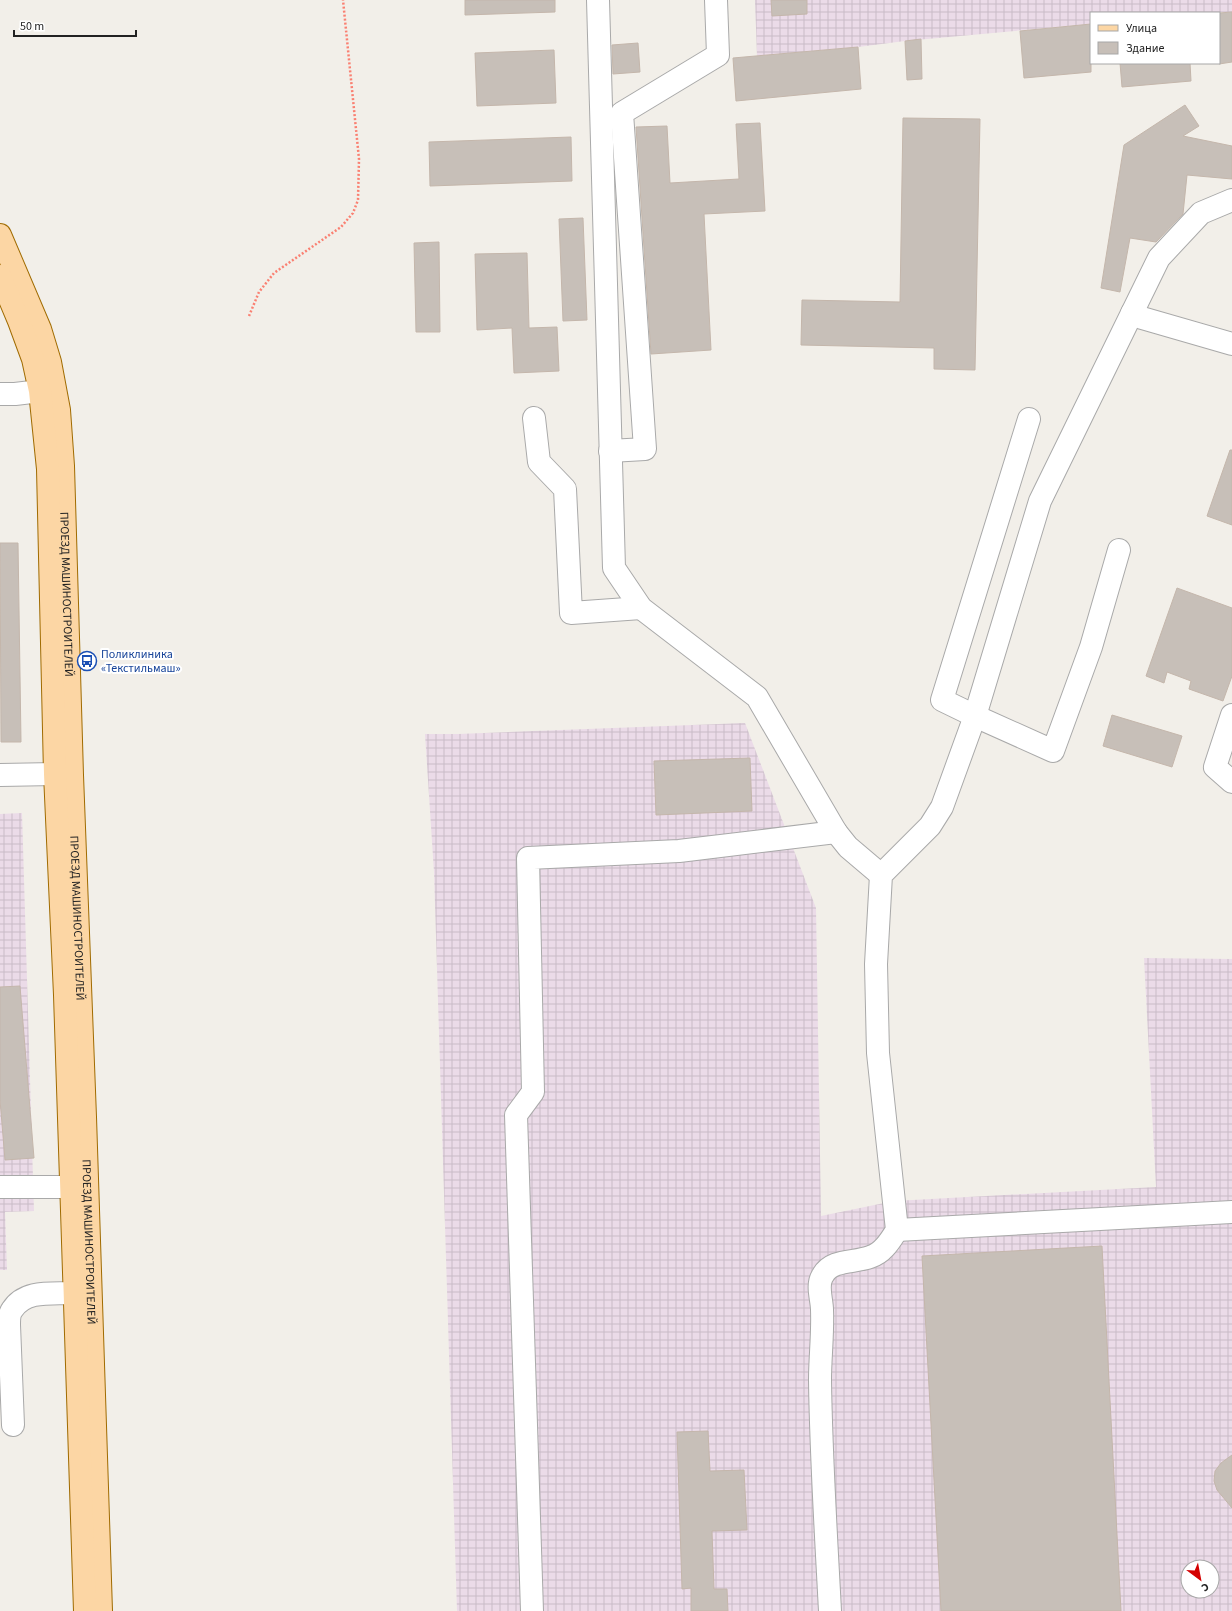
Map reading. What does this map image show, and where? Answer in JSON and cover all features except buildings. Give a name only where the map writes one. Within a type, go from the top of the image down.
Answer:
[{"type":"main road","name":"ПРОЕЗД МАШИНОСТРОИТЕЛЕЙ","points":[[0,235],[40,329],[50,362],[59,410],[63,466],[65,995],[79,1186],[101,1611]]},
{"type":"main road","name":"ПРОЕЗД МАШИНОСТРОИТЕЛЕЙ","points":[[0,276],[20,321],[33,359],[40,391],[48,469],[64,774]]},
{"type":"main road","name":"ПРОЕЗД МАШИНОСТРОИТЕЛЕЙ","points":[[79,1186],[74,1293],[85,1611]]},
{"type":"lane","points":[[598,0],[614,568],[640,608],[757,697],[836,832],[848,847],[881,875]]},
{"type":"lane","points":[[610,452],[645,449],[622,113],[718,55],[716,0]]},
{"type":"lane","points":[[830,1611],[820,1379],[822,1310],[819,1284],[822,1276],[828,1268],[836,1264],[870,1257],[878,1253],[889,1244],[897,1230],[878,1053],[876,964],[881,875],[930,826],[942,807],[975,716],[1040,501],[1159,258],[1202,213],[1232,200]]},
{"type":"lane","points":[[1132,313],[1142,318],[1232,344]]},
{"type":"lane","points":[[0,394],[40,391]]},
{"type":"lane","points":[[534,418],[539,462],[566,489],[571,613],[640,608]]},
{"type":"lane","points":[[1029,419],[942,700],[1053,750],[1091,647],[1119,550]]},
{"type":"lane","points":[[1232,715],[1215,766],[1232,782]]},
{"type":"lane","points":[[0,775],[64,774]]},
{"type":"lane","points":[[532,1611],[516,1116],[533,1092],[528,858],[679,851],[836,832]]},
{"type":"lane","points":[[0,1187],[79,1186]]},
{"type":"lane","points":[[897,1230],[1232,1212]]},
{"type":"lane","points":[[13,1425],[9,1326],[11,1311],[21,1300],[34,1294],[74,1293]]},
{"type":"path","points":[[249,316],[259,292],[274,273],[341,227],[353,213],[358,200],[359,159],[343,0]]},
{"type":"shaded area","points":[[755,0],[1232,0],[1232,12],[1090,12],[1090,24],[757,56]]},
{"type":"shaded area","points":[[745,723],[816,908],[821,1216],[894,1201],[1156,1187],[1144,958],[1232,959],[1232,1611],[457,1611],[434,872],[425,734]]},
{"type":"shaded area","points":[[22,813],[34,1211],[5,1212],[7,1270],[0,1270],[0,814]]},
{"type":"place","name":"Поликлиника «Текстильмаш»","points":[[87,661]]}]
